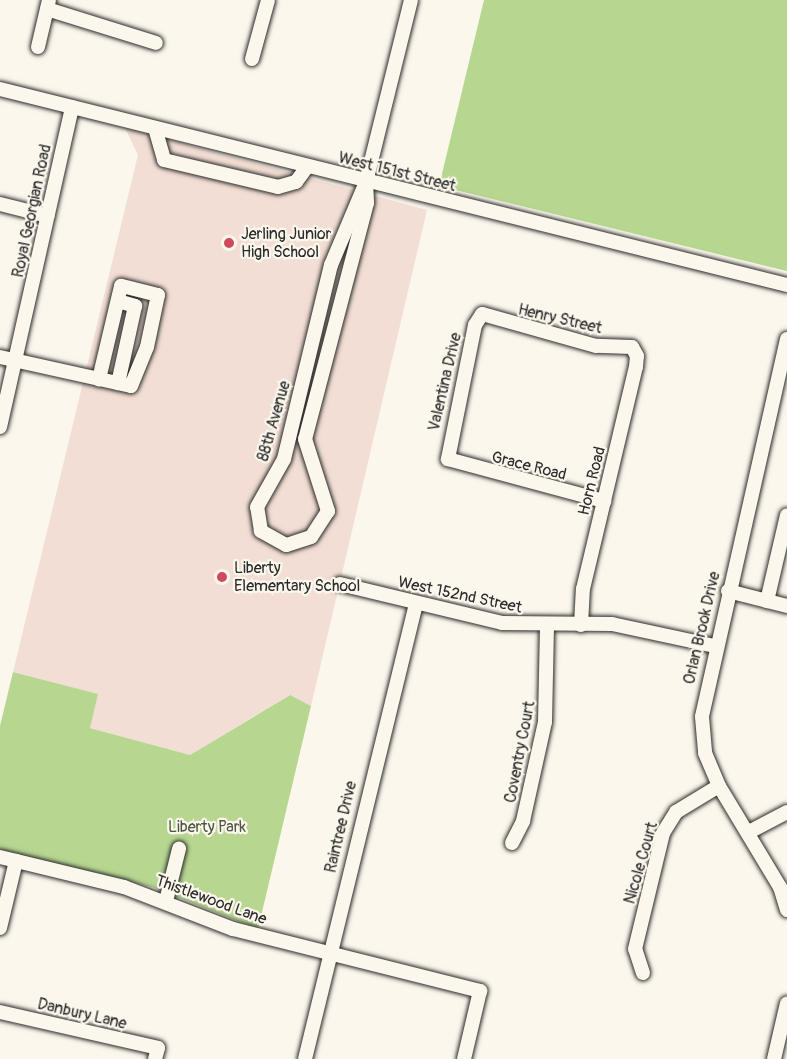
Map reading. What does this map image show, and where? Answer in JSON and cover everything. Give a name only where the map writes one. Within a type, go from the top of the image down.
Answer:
[{"type":"street","points":[[252,59],[268,0]]},
{"type":"street","name":"88th Avenue","points":[[366,182],[331,265],[284,459],[257,507],[261,531],[286,545],[311,537],[328,511],[305,440],[346,266],[360,236],[366,182],[411,0]]},
{"type":"street","points":[[38,47],[48,5],[156,44]]},
{"type":"street","name":"West 151st Street","points":[[0,89],[787,285]]},
{"type":"street","name":"Royal Georgian Road","points":[[0,427],[72,107]]},
{"type":"street","points":[[155,128],[164,160],[278,187],[296,182],[307,166]]},
{"type":"street","points":[[0,204],[48,216]]},
{"type":"street","points":[[99,379],[121,286],[158,294],[147,347],[124,385]]},
{"type":"street","points":[[118,301],[135,306],[124,385]]},
{"type":"street","name":"Henry Street","points":[[482,314],[596,346],[632,347]]},
{"type":"street","name":"Valentina Drive","points":[[448,459],[475,326],[482,314]]},
{"type":"street","name":"Orlan Brook Drive","points":[[787,339],[783,373],[715,646],[702,717],[705,753],[719,786],[749,832],[787,910]]},
{"type":"street","name":"Horn Road","points":[[581,625],[583,589],[636,367],[632,347]]},
{"type":"street","points":[[0,357],[124,385]]},
{"type":"street","name":"Grace Road","points":[[448,459],[604,501]]},
{"type":"street","points":[[767,601],[787,515]]},
{"type":"street","name":"West 152nd Street","points":[[340,585],[502,624],[547,627],[634,626],[715,646]]},
{"type":"street","points":[[728,591],[787,606]]},
{"type":"street","name":"Raintree Drive","points":[[305,1059],[328,954],[416,603]]},
{"type":"street","name":"Coventry Court","points":[[512,843],[523,821],[545,722],[547,627]]},
{"type":"street","name":"Nicole Court","points":[[644,973],[635,949],[663,833],[676,812],[719,786]]},
{"type":"street","points":[[749,832],[787,812]]},
{"type":"street","points":[[165,901],[179,849]]},
{"type":"street","name":"Thistlewood Lane","points":[[0,857],[165,901],[234,929],[480,991],[464,1059]]},
{"type":"street","points":[[0,928],[16,861]]},
{"type":"street","points":[[774,1059],[787,1003]]},
{"type":"street","name":"Danbury Lane","points":[[0,1012],[156,1054]]},
{"type":"shaded area","points":[[125,128],[427,210],[311,706],[289,695],[190,755],[90,728],[97,694],[13,672],[138,155]]},
{"type":"green space","points":[[484,0],[787,0],[787,271],[439,186]]},
{"type":"green space","name":"Liberty Park","points":[[13,672],[98,694],[90,728],[190,755],[290,695],[311,706],[258,929],[152,887],[0,850],[0,726]]},
{"type":"place","name":"Jerling Junior High School","points":[[229,243]]},
{"type":"place","name":"Liberty Elementary School","points":[[222,577]]}]
